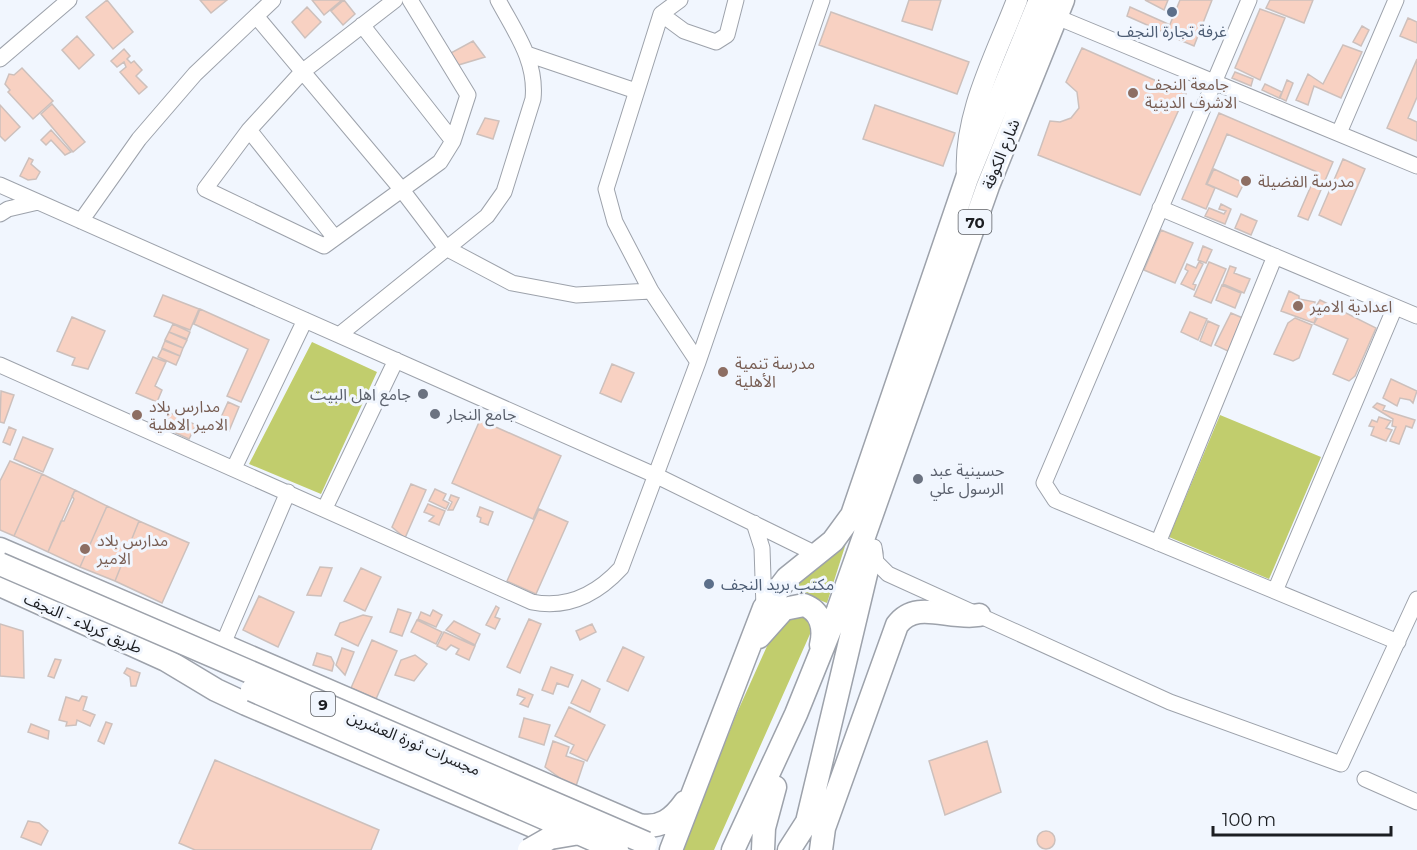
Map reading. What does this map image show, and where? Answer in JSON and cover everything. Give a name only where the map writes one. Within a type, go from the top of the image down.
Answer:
[{"type":"highway","name":"شارع الكوفة","points":[[889,448],[1040,0]]},
{"type":"highway","name":"شارع الكوفة","points":[[978,182],[1064,10]]},
{"type":"highway","points":[[789,850],[807,822],[874,542],[889,448]]},
{"type":"highway","name":"70","points":[[671,850],[693,787],[745,661],[764,608],[787,578],[841,533],[889,448]]},
{"type":"highway","name":"70","points":[[734,850],[796,714],[816,664],[889,448]]},
{"type":"highway","points":[[0,549],[639,825],[651,828],[669,820],[679,811],[693,787]]},
{"type":"highway","name":"مجسرات ثورة العشرين","points":[[0,564],[654,847]]},
{"type":"highway","name":"طريق کربلاء - النجف","points":[[0,585],[166,660]]},
{"type":"highway","points":[[745,661],[755,641],[774,617],[797,604],[810,607],[819,617],[823,638],[816,664]]},
{"type":"highway","points":[[821,850],[824,828],[897,625],[908,614],[916,611],[962,618],[979,615]]},
{"type":"highway","points":[[166,660],[236,699],[514,819],[579,850]]},
{"type":"highway","name":"مجسرات ثورة العشرين","points":[[166,660],[252,690],[617,850]]},
{"type":"highway","points":[[764,850],[766,818],[796,714]]},
{"type":"highway","points":[[514,819],[533,817],[541,807],[540,788],[531,779]]},
{"type":"highway","points":[[529,850],[550,838],[568,834],[606,834],[654,847]]},
{"type":"main road","points":[[978,182],[967,146],[973,115],[1017,0]]},
{"type":"main road","points":[[1064,10],[1074,0]]},
{"type":"street","points":[[0,59],[69,0]]},
{"type":"street","points":[[81,221],[139,139],[195,74],[273,0]]},
{"type":"street","points":[[395,0],[303,72],[249,130],[205,189],[324,246],[440,162],[453,141],[468,95],[410,0]]},
{"type":"street","points":[[339,335],[487,216],[504,192],[533,99],[533,76],[527,54],[498,0]]},
{"type":"street","points":[[680,0],[662,14],[606,189],[615,222],[651,291],[698,362]]},
{"type":"street","points":[[662,14],[684,31],[716,42],[727,35],[736,0]]},
{"type":"street","points":[[0,365],[532,602],[548,605],[585,597],[608,583],[621,568],[698,362],[822,0]]},
{"type":"street","points":[[1249,0],[1044,483],[1055,500],[1398,642]]},
{"type":"street","points":[[1339,133],[1396,0]]},
{"type":"street","points":[[1064,10],[1214,82],[1417,166]]},
{"type":"street","points":[[256,16],[402,190],[446,248],[512,283],[576,295],[651,291]]},
{"type":"street","points":[[362,25],[453,141]]},
{"type":"street","points":[[527,54],[636,91]]},
{"type":"street","points":[[249,130],[335,238]]},
{"type":"street","points":[[0,185],[657,476],[816,554]]},
{"type":"street","points":[[0,214],[8,209],[38,202]]},
{"type":"street","points":[[1160,208],[1417,316]]},
{"type":"street","points":[[1158,543],[1275,256]]},
{"type":"street","points":[[1275,591],[1395,307]]},
{"type":"street","points":[[234,468],[305,320]]},
{"type":"street","points":[[325,508],[396,360]]},
{"type":"street","points":[[223,644],[288,492]]},
{"type":"street","points":[[754,523],[762,548],[764,608]]},
{"type":"street","points":[[874,542],[876,562],[888,574],[1170,702],[1341,764],[1417,599]]},
{"type":"street","points":[[1365,779],[1417,802]]},
{"type":"green space","points":[[312,342],[377,372],[321,494],[249,464]]},
{"type":"green space","points":[[1220,415],[1321,457],[1269,579],[1169,537]]},
{"type":"green space","points":[[847,540],[827,603],[792,589]]},
{"type":"green space","points":[[797,614],[807,618],[814,625],[714,850],[683,850],[736,715],[772,635],[787,618]]},
{"type":"building","points":[[107,0],[133,32],[113,49],[86,17]]},
{"type":"building","points":[[200,0],[227,0],[211,13]]},
{"type":"building","points":[[312,0],[342,0],[324,15]]},
{"type":"building","points":[[344,0],[355,14],[343,25],[331,11]]},
{"type":"building","points":[[909,0],[941,0],[932,30],[902,21]]},
{"type":"building","points":[[1145,0],[1168,0],[1164,10]]},
{"type":"building","points":[[1180,0],[1212,0],[1194,46],[1166,34]]},
{"type":"building","points":[[1270,0],[1313,0],[1304,23],[1266,8]]},
{"type":"building","points":[[307,7],[321,22],[305,38],[292,22]]},
{"type":"building","points":[[1130,7],[1168,24],[1165,33],[1127,16]]},
{"type":"building","points":[[1260,9],[1285,18],[1260,80],[1235,68]]},
{"type":"building","points":[[831,12],[969,62],[957,94],[819,45]]},
{"type":"building","points":[[1408,18],[1417,22],[1417,43],[1400,36]]},
{"type":"building","points":[[1362,26],[1369,30],[1361,46],[1353,42]]},
{"type":"building","points":[[77,36],[94,55],[79,69],[62,50]]},
{"type":"building","points":[[473,41],[485,57],[455,66],[449,54]]},
{"type":"building","points":[[1343,45],[1362,52],[1341,98],[1314,86],[1308,105],[1296,100],[1308,74],[1323,84]]},
{"type":"building","points":[[1082,48],[1186,94],[1140,195],[1038,155],[1050,121],[1060,122],[1071,118],[1079,108],[1077,92],[1066,82]]},
{"type":"building","points":[[124,49],[130,56],[127,59],[131,63],[134,61],[142,70],[136,76],[147,87],[139,94],[120,72],[126,67],[124,62],[117,67],[111,61]]},
{"type":"building","points":[[1417,59],[1417,97],[1408,118],[1417,122],[1417,141],[1387,128]]},
{"type":"building","points":[[22,68],[53,101],[33,119],[8,92],[10,90],[5,84],[9,74],[14,75]]},
{"type":"building","points":[[1235,72],[1253,79],[1251,86],[1232,78]]},
{"type":"building","points":[[1287,80],[1293,83],[1286,101],[1280,98]]},
{"type":"building","points":[[1265,84],[1282,92],[1279,98],[1262,90]]},
{"type":"building","points":[[52,104],[85,142],[73,152],[41,114]]},
{"type":"building","points":[[0,105],[20,127],[5,141],[0,136]]},
{"type":"building","points":[[875,105],[955,133],[943,166],[863,139]]},
{"type":"building","points":[[1219,113],[1333,162],[1308,220],[1298,216],[1317,172],[1227,134],[1206,184],[1215,188],[1206,209],[1182,199]]},
{"type":"building","points":[[485,118],[499,121],[493,139],[477,134]]},
{"type":"building","points":[[51,130],[71,152],[65,155],[51,140],[46,145],[41,140]]},
{"type":"building","points":[[29,158],[33,160],[31,164],[40,172],[36,179],[28,180],[20,176]]},
{"type":"building","points":[[1343,159],[1365,169],[1341,225],[1319,215]]},
{"type":"building","points":[[1214,169],[1244,183],[1237,197],[1207,184]]},
{"type":"building","points":[[1221,204],[1231,209],[1225,224],[1205,216],[1209,208],[1224,214],[1226,211],[1219,209]]},
{"type":"building","points":[[1241,214],[1257,221],[1251,235],[1235,228]]},
{"type":"building","points":[[1161,230],[1193,243],[1175,283],[1144,270]]},
{"type":"building","points":[[1203,246],[1212,250],[1206,263],[1198,260]]},
{"type":"building","points":[[1199,262],[1203,264],[1193,284],[1196,285],[1194,290],[1181,284],[1188,271],[1185,269],[1187,264],[1196,268]]},
{"type":"building","points":[[1209,262],[1226,269],[1211,303],[1194,296]]},
{"type":"building","points":[[1230,266],[1236,268],[1234,273],[1250,279],[1244,293],[1223,284]]},
{"type":"building","points":[[1222,285],[1241,293],[1235,308],[1216,300]]},
{"type":"building","points":[[1289,291],[1299,296],[1299,299],[1315,302],[1311,313],[1317,315],[1314,323],[1281,311]]},
{"type":"building","points":[[163,295],[199,309],[190,330],[154,316]]},
{"type":"building","points":[[1320,300],[1376,328],[1355,376],[1349,381],[1333,374],[1348,339],[1314,324],[1320,313],[1313,311]]},
{"type":"building","points":[[200,309],[269,340],[241,402],[227,396],[248,349],[194,324]]},
{"type":"building","points":[[1190,312],[1207,319],[1198,340],[1181,332]]},
{"type":"building","points":[[1231,313],[1245,319],[1230,352],[1215,345]]},
{"type":"building","points":[[72,317],[105,331],[88,369],[72,365],[75,358],[57,351]]},
{"type":"building","points":[[1295,318],[1312,325],[1299,358],[1293,361],[1274,354],[1288,323]]},
{"type":"building","points":[[1208,321],[1219,326],[1211,346],[1200,341]]},
{"type":"building","points":[[173,324],[190,332],[187,339],[169,332]]},
{"type":"building","points":[[169,332],[187,340],[183,348],[165,340]]},
{"type":"building","points":[[165,341],[183,348],[180,356],[162,348]]},
{"type":"building","points":[[162,349],[180,356],[176,365],[158,357]]},
{"type":"building","points":[[153,357],[166,362],[155,386],[162,390],[157,402],[136,393]]},
{"type":"building","points":[[612,364],[634,373],[621,402],[600,393]]},
{"type":"building","points":[[1391,379],[1417,391],[1413,403],[1400,398],[1397,406],[1383,398]]},
{"type":"building","points":[[1,391],[14,395],[4,423],[0,422]]},
{"type":"building","points":[[228,402],[239,407],[229,431],[217,426]]},
{"type":"building","points":[[1377,403],[1385,406],[1383,410],[1415,420],[1412,428],[1406,426],[1399,444],[1390,441],[1396,427],[1392,426],[1393,419],[1373,407]]},
{"type":"building","points":[[169,412],[196,425],[189,439],[163,427]]},
{"type":"building","points":[[1379,417],[1391,421],[1386,428],[1392,430],[1386,441],[1371,435],[1374,427],[1369,426],[1372,420],[1377,422]]},
{"type":"building","points":[[480,420],[561,456],[533,519],[452,483]]},
{"type":"building","points":[[9,427],[16,430],[10,445],[3,442]]},
{"type":"building","points":[[23,437],[53,449],[43,472],[14,459]]},
{"type":"building","points":[[10,461],[42,474],[14,536],[0,530],[0,481]]},
{"type":"building","points":[[42,474],[75,490],[48,552],[14,536]]},
{"type":"building","points":[[411,484],[426,490],[405,538],[392,527]]},
{"type":"building","points":[[435,489],[446,494],[443,500],[449,503],[446,509],[429,501]]},
{"type":"building","points":[[75,490],[107,506],[80,567],[48,552],[61,521],[64,521],[74,499],[72,496]]},
{"type":"building","points":[[451,495],[459,498],[453,510],[448,510],[452,502],[449,500]]},
{"type":"building","points":[[428,504],[445,511],[439,525],[429,521],[434,516],[424,512]]},
{"type":"building","points":[[107,506],[139,521],[115,581],[80,567]]},
{"type":"building","points":[[480,507],[493,512],[488,525],[480,522],[481,518],[477,516]]},
{"type":"building","points":[[539,509],[568,522],[536,594],[507,581]]},
{"type":"building","points":[[139,521],[189,543],[162,603],[115,581]]},
{"type":"building","points":[[320,567],[332,568],[321,596],[307,595]]},
{"type":"building","points":[[361,568],[381,577],[365,611],[344,601]]},
{"type":"building","points":[[259,596],[294,612],[278,647],[243,630]]},
{"type":"building","points":[[496,606],[499,608],[495,617],[500,619],[495,629],[486,625]]},
{"type":"building","points":[[398,609],[411,613],[402,636],[390,632]]},
{"type":"building","points":[[433,610],[442,615],[436,627],[418,619],[421,612],[430,616]]},
{"type":"building","points":[[363,615],[372,617],[358,646],[335,635],[340,623]]},
{"type":"building","points":[[529,619],[541,624],[520,673],[507,667]]},
{"type":"building","points":[[417,620],[442,632],[436,644],[411,632]]},
{"type":"building","points":[[454,621],[480,634],[475,645],[446,630]]},
{"type":"building","points":[[0,624],[23,631],[24,678],[0,676]]},
{"type":"building","points":[[592,624],[596,632],[580,640],[576,631]]},
{"type":"building","points":[[444,632],[475,646],[469,660],[456,654],[459,649],[451,645],[446,650],[437,646]]},
{"type":"building","points":[[372,640],[397,651],[376,699],[351,688]]},
{"type":"building","points":[[623,647],[644,657],[628,691],[607,681]]},
{"type":"building","points":[[342,648],[354,652],[345,675],[336,665]]},
{"type":"building","points":[[317,653],[331,657],[334,663],[332,671],[313,665]]},
{"type":"building","points":[[415,655],[427,664],[414,681],[395,675],[401,660]]},
{"type":"building","points":[[55,659],[61,660],[54,678],[48,676]]},
{"type":"building","points":[[551,667],[573,675],[568,687],[557,683],[553,694],[542,690]]},
{"type":"building","points":[[127,668],[140,673],[136,686],[131,686],[130,677],[124,673]]},
{"type":"building","points":[[582,680],[600,689],[590,712],[571,703]]},
{"type":"building","points":[[519,689],[533,695],[528,707],[520,704],[525,698],[517,695]]},
{"type":"building","points":[[82,696],[87,697],[83,710],[95,715],[90,726],[77,720],[76,725],[66,726],[67,722],[59,720],[66,697],[79,701]]},
{"type":"building","points":[[569,707],[605,725],[587,761],[570,753],[574,745],[555,736]]},
{"type":"building","points":[[524,718],[550,725],[544,745],[519,737]]},
{"type":"building","points":[[106,722],[112,724],[104,744],[98,741]]},
{"type":"building","points":[[31,724],[49,731],[48,739],[28,732]]},
{"type":"building","points":[[553,741],[569,747],[566,756],[584,762],[575,789],[545,767]]},
{"type":"building","points":[[987,741],[1001,792],[945,815],[929,761]]},
{"type":"building","points":[[215,760],[379,830],[371,850],[195,850],[179,843]]},
{"type":"building","points":[[28,821],[39,823],[48,831],[41,845],[21,837]]},
{"type":"building","points":[[1046,831],[1052,834],[1055,840],[1052,846],[1046,849],[1040,846],[1037,840],[1040,834]]},
{"type":"place","name":"غرفة تجارة النجف","points":[[1172,12]]},
{"type":"place","name":"جامعة النجف الاشرف الدينية","points":[[1133,93]]},
{"type":"place","name":"مدرسة الفضيلة","points":[[1246,181]]},
{"type":"place","name":"اعدادية الامير","points":[[1298,306]]},
{"type":"place","name":"مدرسة تنمية الأهلية","points":[[723,372]]},
{"type":"place","name":"جامع اهل البيت","points":[[423,394]]},
{"type":"place","name":"جامع النجار","points":[[435,414]]},
{"type":"place","name":"مدارس بلاد الامير الاهلية","points":[[137,415]]},
{"type":"place","name":"حسينية عبد الرسول علي","points":[[918,479]]},
{"type":"place","name":"مدارس بلاد الامير","points":[[85,549]]},
{"type":"place","name":"مكتب بريد النجف","points":[[709,584]]}]
